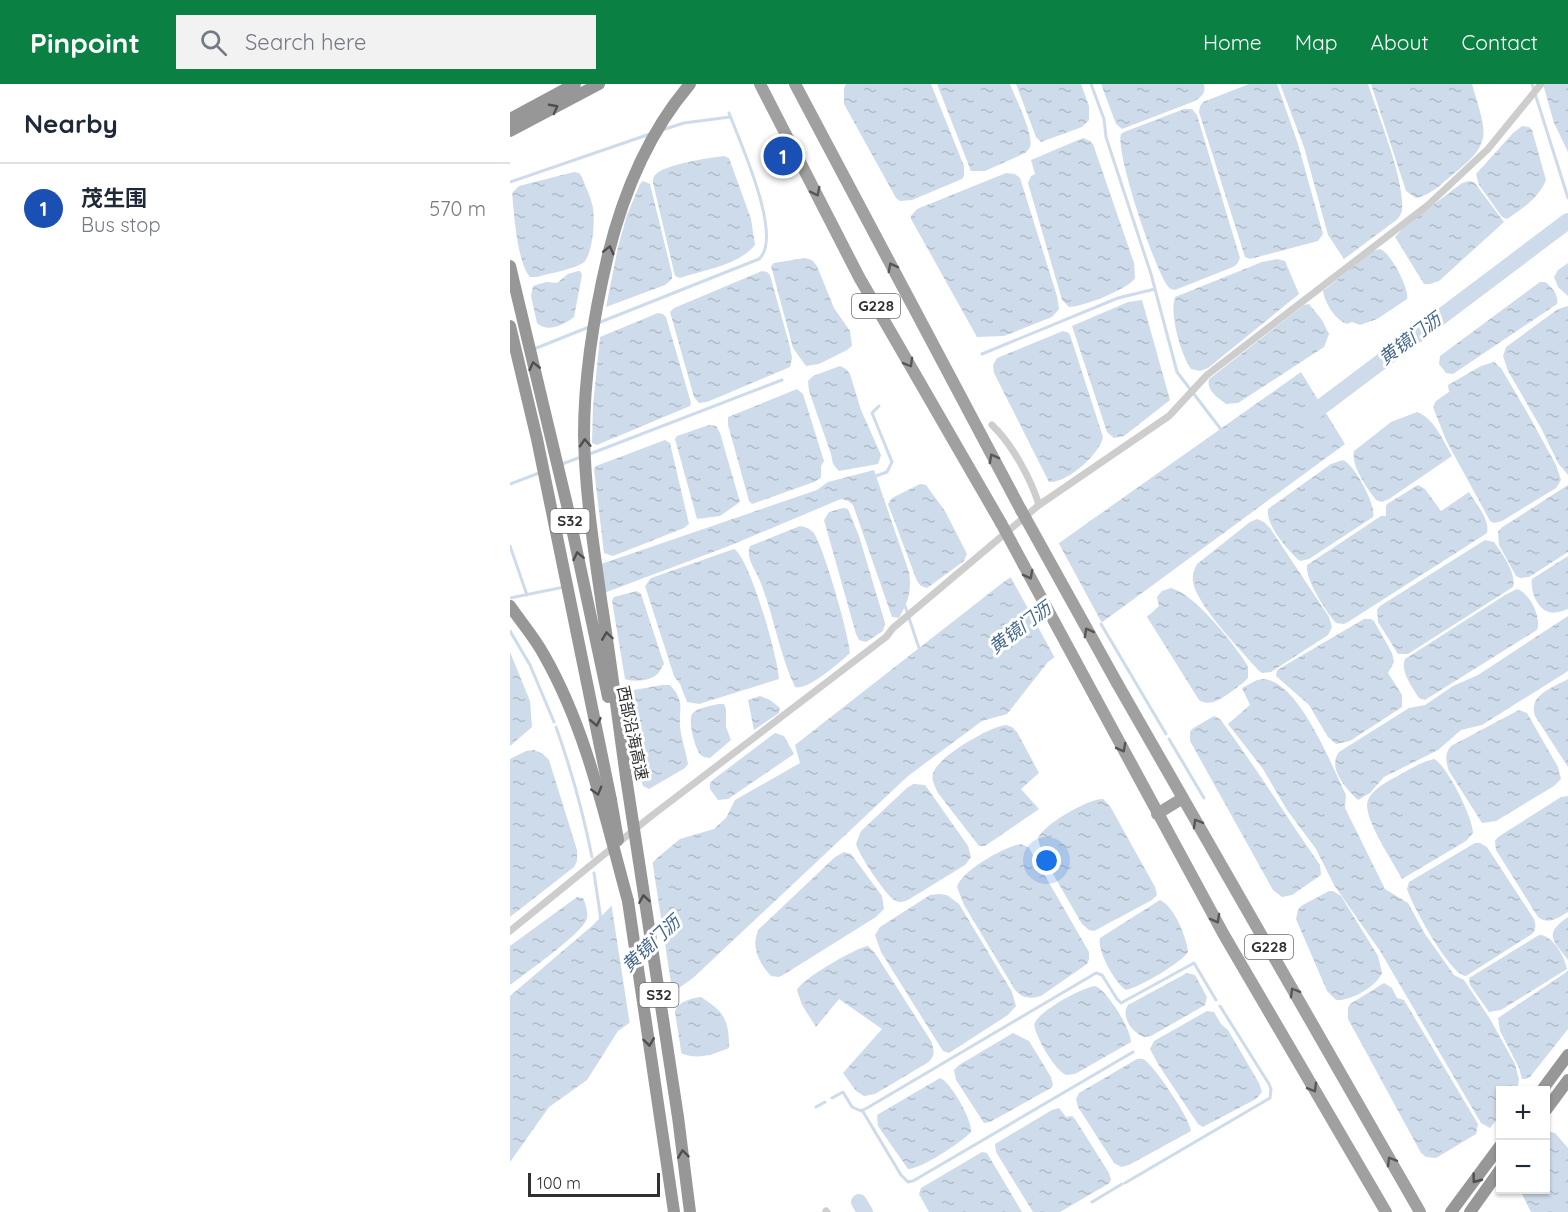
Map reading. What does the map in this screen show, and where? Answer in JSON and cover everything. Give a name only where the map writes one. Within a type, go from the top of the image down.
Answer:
[{"type":"highway","points":[[510,119],[575,84]]},
{"type":"highway","points":[[510,131],[599,84]]},
{"type":"highway","points":[[626,777],[592,536],[584,435],[587,374],[591,334],[601,283],[614,233],[631,183],[654,136],[690,84]]},
{"type":"highway","name":"G228","points":[[760,84],[859,277],[1001,523],[1224,935],[1386,1212]]},
{"type":"highway","name":"G228","points":[[795,84],[1021,510],[1117,683],[1420,1212]]},
{"type":"highway","name":"西部沿海高速","points":[[510,266],[567,505],[626,777],[678,1117],[690,1212]]},
{"type":"highway","name":"西部沿海高速","points":[[510,326],[537,439],[591,694],[628,901],[674,1212]]},
{"type":"highway","points":[[510,606],[544,654],[566,699],[583,743],[628,901]]},
{"type":"highway","points":[[1157,814],[1183,798]]},
{"type":"highway","points":[[1545,1086],[1568,1055]]},
{"type":"highway","points":[[1550,1103],[1568,1080]]},
{"type":"highway","points":[[1452,1212],[1496,1152]]},
{"type":"highway","points":[[1470,1212],[1496,1176]]},
{"type":"street","points":[[510,932],[650,817],[886,637],[893,628],[1039,505],[1169,416],[1207,375],[1428,205],[1488,149],[1540,84]]},
{"type":"street","points":[[993,425],[1003,435],[1034,490],[1039,505]]},
{"type":"water","points":[[846,84],[931,84],[964,166],[962,179],[912,200],[900,201],[896,198],[844,104]]},
{"type":"water","points":[[937,84],[1010,84],[1029,134],[1030,147],[1028,150],[985,171],[971,171]]},
{"type":"water","points":[[1016,84],[1081,84],[1089,106],[1089,120],[1082,127],[1041,142],[1036,137]]},
{"type":"water","points":[[1101,84],[1204,84],[1204,92],[1195,101],[1122,129],[1116,124]]},
{"type":"water","points":[[1249,84],[1277,84],[1298,144],[1323,234],[1318,241],[1250,259],[1245,257],[1199,112],[1203,102]]},
{"type":"water","points":[[1280,84],[1368,84],[1395,165],[1402,197],[1402,210],[1396,220],[1344,259],[1328,235],[1304,147]]},
{"type":"water","points":[[1371,84],[1472,84],[1483,126],[1481,145],[1465,164],[1439,186],[1426,195],[1416,198],[1406,191]]},
{"type":"water","points":[[1543,84],[1568,84],[1568,152],[1554,123]]},
{"type":"water","points":[[1184,109],[1192,109],[1197,115],[1240,258],[1233,267],[1175,290],[1169,287],[1161,274],[1145,234],[1129,185],[1121,134]]},
{"type":"water","points":[[1522,126],[1532,130],[1546,180],[1535,198],[1507,219],[1502,217],[1479,185],[1476,174]]},
{"type":"water","points":[[1083,138],[1093,144],[1134,263],[1135,278],[1105,297],[1069,307],[1062,300],[1028,183],[1031,176],[1035,174],[1031,160]]},
{"type":"water","points":[[724,156],[729,158],[751,219],[755,245],[731,262],[680,278],[675,276],[653,178],[660,171],[677,165]]},
{"type":"water","points":[[574,172],[579,173],[582,177],[593,209],[594,226],[589,252],[583,263],[530,277],[519,249],[512,193],[519,186]]},
{"type":"water","points":[[1006,173],[1015,174],[1020,178],[1059,309],[1052,317],[1004,336],[977,337],[911,216],[917,209]]},
{"type":"water","points":[[643,181],[650,184],[672,279],[665,285],[606,307],[627,215]]},
{"type":"water","points":[[1474,182],[1504,222],[1439,281],[1424,284],[1395,237],[1404,227],[1462,183]]},
{"type":"water","points":[[1380,249],[1389,257],[1398,271],[1407,299],[1377,319],[1360,325],[1352,322],[1347,324],[1338,319],[1331,310],[1323,291],[1373,251]]},
{"type":"water","points":[[805,258],[812,260],[817,266],[834,308],[850,331],[852,346],[819,364],[806,366],[793,348],[771,266],[774,263]]},
{"type":"water","points":[[1277,259],[1285,261],[1299,294],[1208,368],[1200,371],[1191,369],[1183,354],[1177,334],[1174,313],[1175,297],[1262,262]]},
{"type":"water","points":[[1568,263],[1568,296],[1558,287],[1554,277],[1558,270]]},
{"type":"water","points":[[578,271],[582,275],[574,317],[561,325],[550,328],[541,326],[537,323],[531,296],[533,286],[546,282],[557,283],[568,274]]},
{"type":"water","points":[[762,271],[770,275],[790,347],[792,358],[790,367],[707,402],[699,403],[694,397],[670,312],[674,308]]},
{"type":"water","points":[[1540,282],[1545,282],[1556,294],[1557,304],[1453,374],[1446,373],[1439,364],[1440,356]]},
{"type":"water","points":[[1142,300],[1170,400],[1124,436],[1114,438],[1107,432],[1072,326],[1128,302]]},
{"type":"water","points":[[1309,304],[1322,320],[1329,334],[1324,347],[1238,403],[1226,404],[1213,393],[1209,387],[1209,379],[1304,305]]},
{"type":"water","points":[[1568,306],[1568,475],[1558,463],[1508,371],[1503,356],[1506,347],[1558,309]]},
{"type":"water","points":[[658,313],[666,317],[690,406],[597,445],[592,443],[600,337]]},
{"type":"water","points":[[1063,331],[1069,333],[1071,338],[1103,437],[1096,451],[1081,467],[1064,478],[1049,482],[994,373],[993,365],[997,358]]},
{"type":"water","points":[[1494,362],[1501,368],[1528,414],[1556,465],[1561,480],[1556,488],[1502,521],[1494,523],[1490,521],[1446,440],[1433,407],[1436,401],[1449,392],[1448,385],[1481,366]]},
{"type":"water","points":[[840,366],[850,374],[861,410],[881,455],[878,464],[839,471],[833,464],[809,391],[808,381],[813,376]]},
{"type":"water","points":[[1301,372],[1345,444],[1048,662],[1007,714],[982,721],[908,776],[693,978],[618,1031],[587,1080],[549,1107],[510,1162],[510,996],[593,925],[657,858],[680,839],[714,829],[726,818],[735,800],[800,763],[795,745],[1001,584]]},
{"type":"water","points":[[797,389],[803,394],[824,461],[821,466],[821,478],[752,504],[749,501],[728,425],[728,417]]},
{"type":"water","points":[[1417,412],[1429,419],[1452,456],[1389,499],[1382,502],[1376,500],[1357,470],[1354,451],[1391,422]]},
{"type":"water","points":[[709,425],[716,426],[720,433],[740,502],[720,516],[697,519],[675,439],[677,436]]},
{"type":"water","points":[[665,440],[670,443],[689,524],[613,556],[604,553],[594,469],[596,466]]},
{"type":"water","points":[[1343,460],[1353,469],[1364,486],[1372,504],[1373,517],[1309,559],[1300,561],[1274,529],[1270,522],[1268,509],[1331,464]]},
{"type":"water","points":[[874,470],[909,572],[908,596],[899,618],[892,617],[853,505],[841,499],[729,546],[604,593],[601,564],[817,490],[828,482]]},
{"type":"water","points":[[920,484],[926,485],[945,511],[967,554],[964,561],[927,588],[921,586],[917,581],[888,504],[892,498]]},
{"type":"water","points":[[1418,485],[1425,489],[1441,511],[1469,492],[1484,517],[1487,533],[1348,622],[1336,623],[1313,587],[1307,565],[1381,516],[1386,516],[1387,504]]},
{"type":"water","points":[[1568,485],[1568,552],[1529,577],[1516,576],[1499,545],[1498,532]]},
{"type":"water","points":[[848,509],[859,536],[885,623],[883,631],[866,642],[859,640],[856,634],[824,520],[829,512]]},
{"type":"water","points":[[1257,519],[1270,528],[1329,617],[1332,627],[1328,635],[1271,672],[1262,673],[1211,615],[1196,592],[1193,582],[1197,564],[1250,522]]},
{"type":"water","points":[[800,526],[813,532],[823,553],[850,653],[832,669],[808,685],[795,687],[765,594],[750,559],[749,550],[750,546]]},
{"type":"water","points":[[1485,540],[1494,542],[1505,558],[1513,576],[1513,587],[1408,654],[1398,654],[1378,622],[1377,610],[1380,606]]},
{"type":"water","points":[[734,549],[748,570],[755,589],[769,631],[779,679],[699,704],[687,702],[674,676],[645,586],[651,578]]},
{"type":"water","points":[[1568,556],[1568,609],[1549,612],[1541,607],[1535,598],[1532,579]]},
{"type":"water","points":[[1171,588],[1181,592],[1202,610],[1234,646],[1248,666],[1248,678],[1216,701],[1210,703],[1199,700],[1147,617],[1159,606],[1157,597],[1162,591]]},
{"type":"water","points":[[1517,589],[1526,595],[1534,606],[1538,619],[1537,630],[1425,700],[1419,698],[1405,674],[1405,659]]},
{"type":"water","points":[[637,591],[641,594],[664,664],[658,674],[652,678],[636,681],[625,679],[612,601],[614,597]]},
{"type":"water","points":[[1568,616],[1568,671],[1482,725],[1461,730],[1438,750],[1384,777],[1370,793],[1358,800],[1348,790],[1335,765],[1339,752],[1409,708],[1425,705],[1453,686],[1478,675]]},
{"type":"water","points":[[1364,619],[1374,621],[1392,653],[1394,662],[1388,673],[1402,695],[1402,707],[1350,741],[1336,744],[1328,737],[1309,705],[1276,676],[1277,670]]},
{"type":"water","points":[[510,652],[530,701],[532,727],[510,746]]},
{"type":"water","points":[[1264,679],[1277,684],[1290,694],[1302,709],[1346,795],[1345,808],[1385,889],[1408,903],[1425,934],[1454,975],[1464,980],[1490,1019],[1515,1064],[1519,1080],[1518,1086],[1496,1086],[1496,1120],[1490,1128],[1481,1123],[1380,951],[1334,885],[1316,849],[1287,810],[1263,769],[1228,724],[1250,705],[1242,688]]},
{"type":"water","points":[[1568,679],[1568,767],[1535,716],[1534,709],[1538,697]]},
{"type":"water","points":[[670,685],[678,696],[681,731],[688,764],[649,789],[643,786],[641,780],[628,699],[629,693],[634,690]]},
{"type":"water","points":[[760,696],[780,708],[779,713],[754,730],[748,700]]},
{"type":"water","points":[[724,704],[726,709],[726,727],[731,740],[710,758],[702,756],[694,742],[691,718],[697,710]]},
{"type":"water","points":[[1519,710],[1527,713],[1558,767],[1561,779],[1554,786],[1496,821],[1482,823],[1449,771],[1446,755],[1451,746]]},
{"type":"water","points":[[1214,716],[1220,719],[1233,737],[1320,865],[1321,875],[1292,895],[1282,897],[1273,890],[1190,741],[1192,729]]},
{"type":"water","points":[[1006,725],[1017,732],[1039,773],[1021,789],[1039,809],[985,846],[979,846],[938,793],[933,782],[933,774],[938,765],[955,750],[989,731]]},
{"type":"water","points":[[775,733],[784,736],[794,754],[728,799],[718,800],[710,789],[710,783]]},
{"type":"water","points":[[534,750],[549,760],[577,850],[577,861],[574,867],[510,917],[510,759],[526,751]]},
{"type":"water","points":[[1434,759],[1446,771],[1458,793],[1469,816],[1473,833],[1466,841],[1402,879],[1379,840],[1369,817],[1368,800],[1384,783],[1415,766]]},
{"type":"water","points":[[914,784],[925,785],[968,846],[971,857],[965,865],[908,900],[899,902],[894,900],[879,883],[856,844],[861,831]]},
{"type":"water","points":[[1568,796],[1568,912],[1553,920],[1546,920],[1538,917],[1496,850],[1495,841],[1561,797]]},
{"type":"water","points":[[1103,799],[1110,806],[1155,887],[1157,895],[1152,900],[1094,931],[1082,924],[1042,855],[1038,838],[1048,826],[1067,813]]},
{"type":"water","points":[[1475,843],[1487,847],[1534,919],[1535,927],[1532,934],[1466,976],[1459,973],[1442,952],[1416,909],[1407,889],[1409,882]]},
{"type":"water","points":[[1021,844],[1029,848],[1089,952],[1087,964],[1041,996],[1033,998],[1024,997],[1015,990],[964,905],[957,887],[967,874],[985,860],[1005,849]]},
{"type":"water","points":[[844,852],[851,854],[882,896],[884,909],[876,917],[783,975],[771,976],[757,954],[755,941],[759,929],[835,857]]},
{"type":"water","points":[[1329,891],[1341,896],[1378,956],[1382,973],[1369,988],[1356,996],[1342,1000],[1336,1000],[1327,991],[1296,919],[1301,906]]},
{"type":"water","points":[[930,895],[947,895],[959,904],[1012,992],[1016,1006],[1008,1015],[949,1053],[941,1048],[881,952],[875,935],[880,927]]},
{"type":"water","points":[[577,897],[583,898],[587,912],[586,921],[581,928],[510,985],[510,946]]},
{"type":"water","points":[[1160,900],[1170,909],[1179,923],[1188,952],[1159,974],[1126,990],[1108,966],[1101,951],[1100,938]]},
{"type":"water","points":[[1568,917],[1568,960],[1555,942],[1553,933],[1555,928]]},
{"type":"water","points":[[1539,935],[1553,942],[1564,958],[1567,969],[1501,1010],[1489,1012],[1470,985],[1469,978]]},
{"type":"water","points":[[868,946],[875,953],[931,1041],[934,1051],[927,1063],[875,1094],[864,1096],[856,1091],[843,1073],[882,1029],[839,999],[816,1027],[802,1005],[797,990],[808,979],[830,965]]},
{"type":"water","points":[[1568,971],[1568,1029],[1530,1077],[1522,1079],[1519,1068],[1500,1031],[1498,1018]]},
{"type":"water","points":[[1187,973],[1195,975],[1207,997],[1205,1005],[1151,1036],[1144,1037],[1136,1032],[1127,1019],[1128,1005]]},
{"type":"water","points":[[1384,983],[1392,988],[1397,998],[1404,1000],[1478,1124],[1476,1134],[1436,1158],[1426,1157],[1421,1153],[1348,1019],[1350,1004]]},
{"type":"water","points":[[1095,986],[1106,995],[1118,1011],[1131,1042],[1075,1074],[1066,1075],[1061,1072],[1046,1052],[1034,1024],[1044,1013],[1061,1001]]},
{"type":"water","points":[[701,997],[724,1017],[728,1030],[729,1048],[698,1057],[685,1055],[678,1052],[674,1015],[681,1003]]},
{"type":"water","points":[[1207,1011],[1214,1012],[1221,1024],[1228,1030],[1262,1092],[1256,1099],[1203,1127],[1198,1124],[1150,1049],[1154,1041]]},
{"type":"water","points":[[1013,1033],[1029,1041],[1051,1077],[1053,1085],[990,1122],[984,1123],[956,1080],[954,1070]]},
{"type":"water","points":[[1137,1059],[1146,1061],[1158,1075],[1179,1106],[1191,1131],[1129,1165],[1121,1167],[1114,1163],[1078,1107],[1076,1099],[1079,1093]]},
{"type":"water","points":[[940,1078],[960,1102],[971,1132],[941,1154],[922,1165],[908,1169],[878,1126],[877,1115]]},
{"type":"water","points":[[1059,1108],[1066,1117],[1072,1116],[1075,1119],[1109,1173],[1111,1180],[1060,1212],[1033,1212],[996,1152],[995,1144]]},
{"type":"water","points":[[1550,1132],[1555,1133],[1568,1148],[1568,1212],[1531,1212],[1522,1194],[1550,1194]]},
{"type":"water","points":[[982,1152],[987,1153],[1022,1212],[929,1212],[919,1194],[921,1188]]},
{"type":"pier","points":[[1057,540],[1103,625],[1056,660],[1009,574]]},
{"type":"pier","points":[[652,859],[673,996],[630,1025],[611,902]]},
{"type":"pier","points":[[674,1006],[682,1057],[675,1052],[671,1014]]},
{"type":"waterway","points":[[1091,84],[1104,119],[1106,137],[1151,274],[1177,372],[1223,432]]},
{"type":"waterway","points":[[1532,84],[1568,198]]},
{"type":"waterway","points":[[598,323],[759,259],[765,248],[766,231],[763,210],[729,113]]},
{"type":"waterway","points":[[662,130],[684,123],[730,117]]},
{"type":"waterway","points":[[510,182],[650,134]]},
{"type":"waterway","name":"黄镜门沥","points":[[1305,419],[1568,221]]},
{"type":"waterway","points":[[982,354],[1118,298],[1155,289]]},
{"type":"waterway","points":[[534,349],[589,327]]},
{"type":"waterway","points":[[587,455],[782,380]]},
{"type":"waterway","points":[[873,477],[887,472],[892,462],[872,413],[879,406]]},
{"type":"waterway","points":[[562,464],[581,457]]},
{"type":"waterway","points":[[510,484],[539,473]]},
{"type":"waterway","points":[[510,546],[527,595]]},
{"type":"waterway","points":[[510,598],[564,587]]},
{"type":"waterway","points":[[905,606],[920,651]]},
{"type":"waterway","points":[[1101,624],[1166,734]]},
{"type":"waterway","points":[[510,631],[530,665],[554,722]]},
{"type":"waterway","points":[[556,727],[576,791],[592,857]]},
{"type":"waterway","points":[[1169,739],[1204,798]]},
{"type":"waterway","points":[[594,873],[601,920]]},
{"type":"waterway","points":[[832,1098],[843,1092],[852,1107],[861,1111],[1096,973],[1102,975],[1121,1003],[1194,963],[1216,1000]]},
{"type":"waterway","points":[[1125,1183],[1270,1098],[1269,1084],[1220,1006]]},
{"type":"waterway","points":[[862,1110],[901,1175],[908,1182],[913,1181],[1133,1052]]},
{"type":"waterway","points":[[816,1107],[825,1102]]},
{"type":"waterway","points":[[1092,1202],[1122,1184]]},
{"type":"waterway","points":[[859,1202],[865,1212]]},
{"type":"place","name":"茂生围","points":[[783,156]]}]
